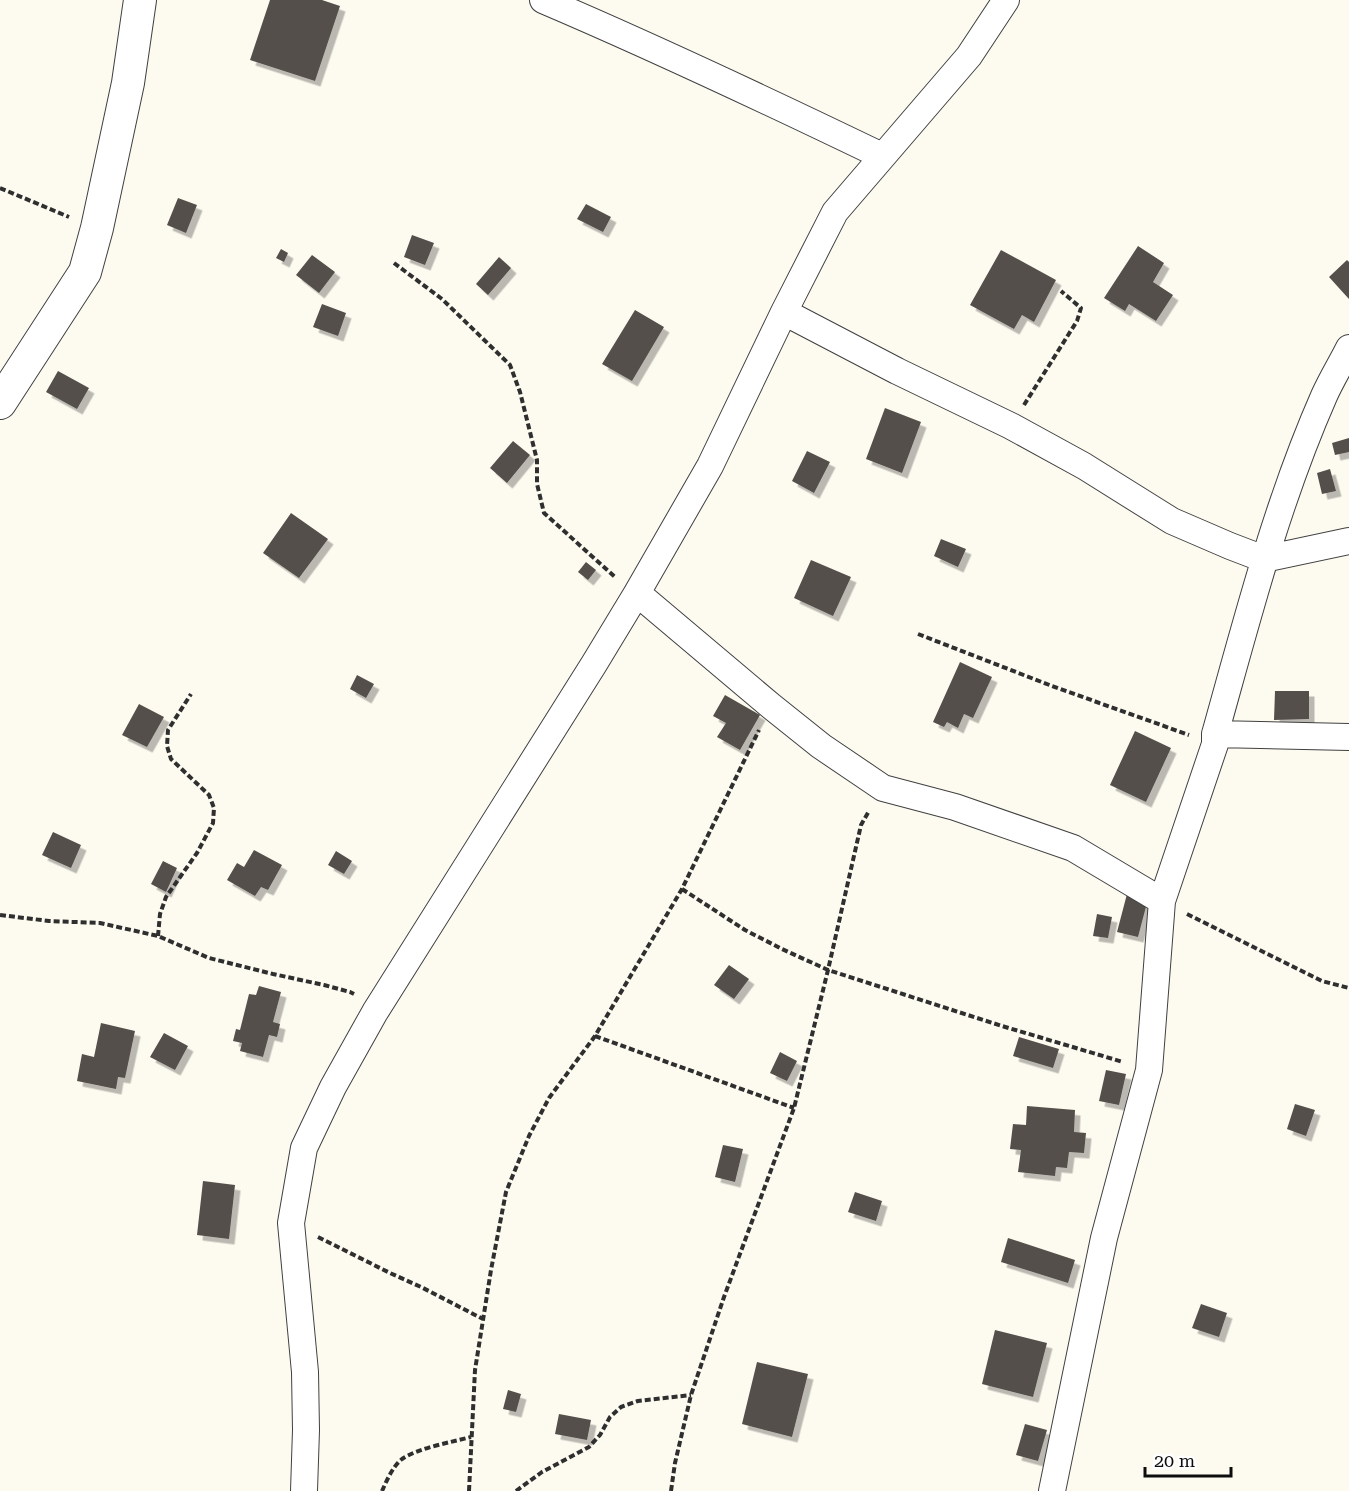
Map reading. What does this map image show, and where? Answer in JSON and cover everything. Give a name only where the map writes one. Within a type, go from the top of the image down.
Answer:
[{"type":"street","points":[[0,403],[85,272],[97,228],[128,83],[140,0]]},
{"type":"street","points":[[543,0],[752,93],[882,156]]},
{"type":"street","points":[[304,1491],[305,1372],[291,1223],[304,1148],[333,1087],[375,1012],[637,593],[710,466],[835,212],[969,56],[1006,0]]},
{"type":"street","points":[[784,312],[897,371],[1011,426],[1084,466],[1172,521],[1230,546],[1264,559],[1349,541]]},
{"type":"street","points":[[1052,1491],[1104,1238],[1149,1070],[1162,901],[1215,739],[1264,559],[1297,462],[1324,395],[1349,348]]},
{"type":"street","points":[[637,593],[821,746],[883,788],[955,807],[1073,848],[1162,901]]},
{"type":"street","points":[[1215,739],[1349,737]]},
{"type":"path","points":[[0,188],[97,228]]},
{"type":"path","points":[[394,263],[442,299],[510,365],[520,392],[537,460],[537,484],[544,513],[612,574],[637,593]]},
{"type":"path","points":[[1011,426],[1077,321],[1082,308],[1061,291]]},
{"type":"path","points":[[918,633],[1052,686],[1215,739]]},
{"type":"path","points":[[158,936],[160,914],[166,897],[197,853],[213,824],[214,808],[209,795],[171,759],[167,746],[168,729],[190,694]]},
{"type":"path","points":[[469,1491],[475,1370],[506,1192],[529,1136],[549,1098],[595,1036],[682,889],[771,706]]},
{"type":"path","points":[[671,1491],[675,1463],[692,1395],[724,1297],[794,1108],[861,825],[883,788]]},
{"type":"path","points":[[682,889],[745,930],[828,970],[1149,1070]]},
{"type":"path","points":[[1162,901],[1322,981],[1349,988]]},
{"type":"path","points":[[0,915],[48,921],[100,923],[158,936],[209,958],[350,992],[363,999],[375,1012]]},
{"type":"path","points":[[595,1036],[794,1108]]},
{"type":"path","points":[[291,1223],[483,1319]]},
{"type":"path","points":[[516,1491],[542,1472],[589,1447],[600,1435],[610,1417],[621,1407],[638,1401],[692,1395]]},
{"type":"path","points":[[381,1491],[393,1470],[402,1460],[416,1452],[471,1437]]},
{"type":"building","points":[[270,0],[322,0],[340,6],[315,81],[250,60]]},
{"type":"building","points":[[178,198],[197,205],[186,233],[167,225]]},
{"type":"building","points":[[586,204],[611,217],[603,232],[577,219]]},
{"type":"building","points":[[412,235],[434,243],[425,265],[404,257]]},
{"type":"building","points":[[1138,246],[1164,263],[1153,282],[1173,295],[1156,321],[1129,304],[1125,311],[1104,298]]},
{"type":"building","points":[[281,249],[288,253],[284,262],[276,258]]},
{"type":"building","points":[[1001,250],[1056,280],[1034,322],[1022,315],[1014,329],[970,305]]},
{"type":"building","points":[[312,255],[335,272],[319,293],[296,275]]},
{"type":"building","points":[[499,257],[511,268],[488,295],[476,284]]},
{"type":"building","points":[[1347,260],[1349,262],[1349,299],[1329,277]]},
{"type":"building","points":[[322,304],[346,313],[338,336],[313,327]]},
{"type":"building","points":[[635,310],[664,327],[632,381],[602,364]]},
{"type":"building","points":[[58,371],[89,388],[77,409],[46,392]]},
{"type":"building","points":[[885,408],[921,422],[902,473],[866,459]]},
{"type":"building","points":[[1349,438],[1349,452],[1335,455],[1332,443]]},
{"type":"building","points":[[513,441],[530,455],[507,483],[490,468]]},
{"type":"building","points":[[807,451],[830,462],[814,493],[792,481]]},
{"type":"building","points":[[1330,469],[1336,491],[1322,494],[1317,473]]},
{"type":"building","points":[[291,513],[328,539],[299,578],[263,553]]},
{"type":"building","points":[[941,539],[966,549],[958,567],[934,556]]},
{"type":"building","points":[[811,560],[851,577],[833,616],[794,598]]},
{"type":"building","points":[[586,562],[596,570],[588,580],[578,572]]},
{"type":"building","points":[[960,662],[992,677],[973,718],[964,714],[958,728],[947,722],[944,727],[933,722]]},
{"type":"building","points":[[357,675],[374,684],[366,698],[350,689]]},
{"type":"building","points":[[1275,691],[1309,691],[1309,719],[1274,720]]},
{"type":"building","points":[[725,695],[760,715],[740,750],[717,737],[726,723],[713,716]]},
{"type":"building","points":[[139,704],[164,717],[147,747],[122,735]]},
{"type":"building","points":[[1135,731],[1171,748],[1146,802],[1110,785]]},
{"type":"building","points":[[53,832],[81,845],[71,868],[42,855]]},
{"type":"building","points":[[254,850],[282,865],[268,890],[261,887],[255,896],[227,880],[237,863],[244,867]]},
{"type":"building","points":[[336,851],[352,861],[344,874],[328,865]]},
{"type":"building","points":[[163,861],[177,868],[166,892],[151,884]]},
{"type":"building","points":[[1127,894],[1148,899],[1138,937],[1117,932]]},
{"type":"building","points":[[1097,914],[1112,917],[1108,938],[1093,936]]},
{"type":"building","points":[[729,965],[749,979],[734,999],[714,985]]},
{"type":"building","points":[[259,986],[281,992],[273,1022],[280,1024],[277,1037],[269,1035],[263,1057],[240,1051],[242,1043],[233,1041],[236,1029],[240,1030],[249,994],[256,995]]},
{"type":"building","points":[[101,1023],[135,1031],[125,1078],[118,1077],[116,1089],[77,1081],[82,1054],[94,1057]]},
{"type":"building","points":[[164,1033],[188,1046],[175,1070],[150,1057]]},
{"type":"building","points":[[1019,1037],[1059,1049],[1053,1068],[1013,1056]]},
{"type":"building","points":[[780,1052],[797,1061],[787,1081],[770,1073]]},
{"type":"building","points":[[1106,1070],[1126,1074],[1119,1105],[1099,1101]]},
{"type":"building","points":[[1295,1104],[1315,1110],[1306,1136],[1287,1129]]},
{"type":"building","points":[[1027,1106],[1075,1110],[1074,1132],[1086,1133],[1084,1153],[1069,1152],[1067,1168],[1056,1167],[1055,1176],[1018,1172],[1021,1150],[1010,1149],[1013,1124],[1026,1125]]},
{"type":"building","points":[[723,1145],[743,1149],[735,1182],[715,1177]]},
{"type":"building","points":[[203,1181],[235,1185],[229,1239],[197,1235]]},
{"type":"building","points":[[855,1192],[882,1201],[876,1221],[848,1212]]},
{"type":"building","points":[[1008,1238],[1075,1260],[1068,1283],[1001,1262]]},
{"type":"building","points":[[1201,1304],[1227,1313],[1219,1337],[1192,1328]]},
{"type":"building","points":[[995,1330],[1047,1343],[1033,1397],[982,1384]]},
{"type":"building","points":[[757,1362],[808,1374],[792,1437],[742,1424]]},
{"type":"building","points":[[508,1390],[521,1394],[516,1412],[503,1409]]},
{"type":"building","points":[[559,1414],[591,1420],[587,1440],[555,1434]]},
{"type":"building","points":[[1025,1424],[1047,1430],[1038,1461],[1016,1455]]}]
